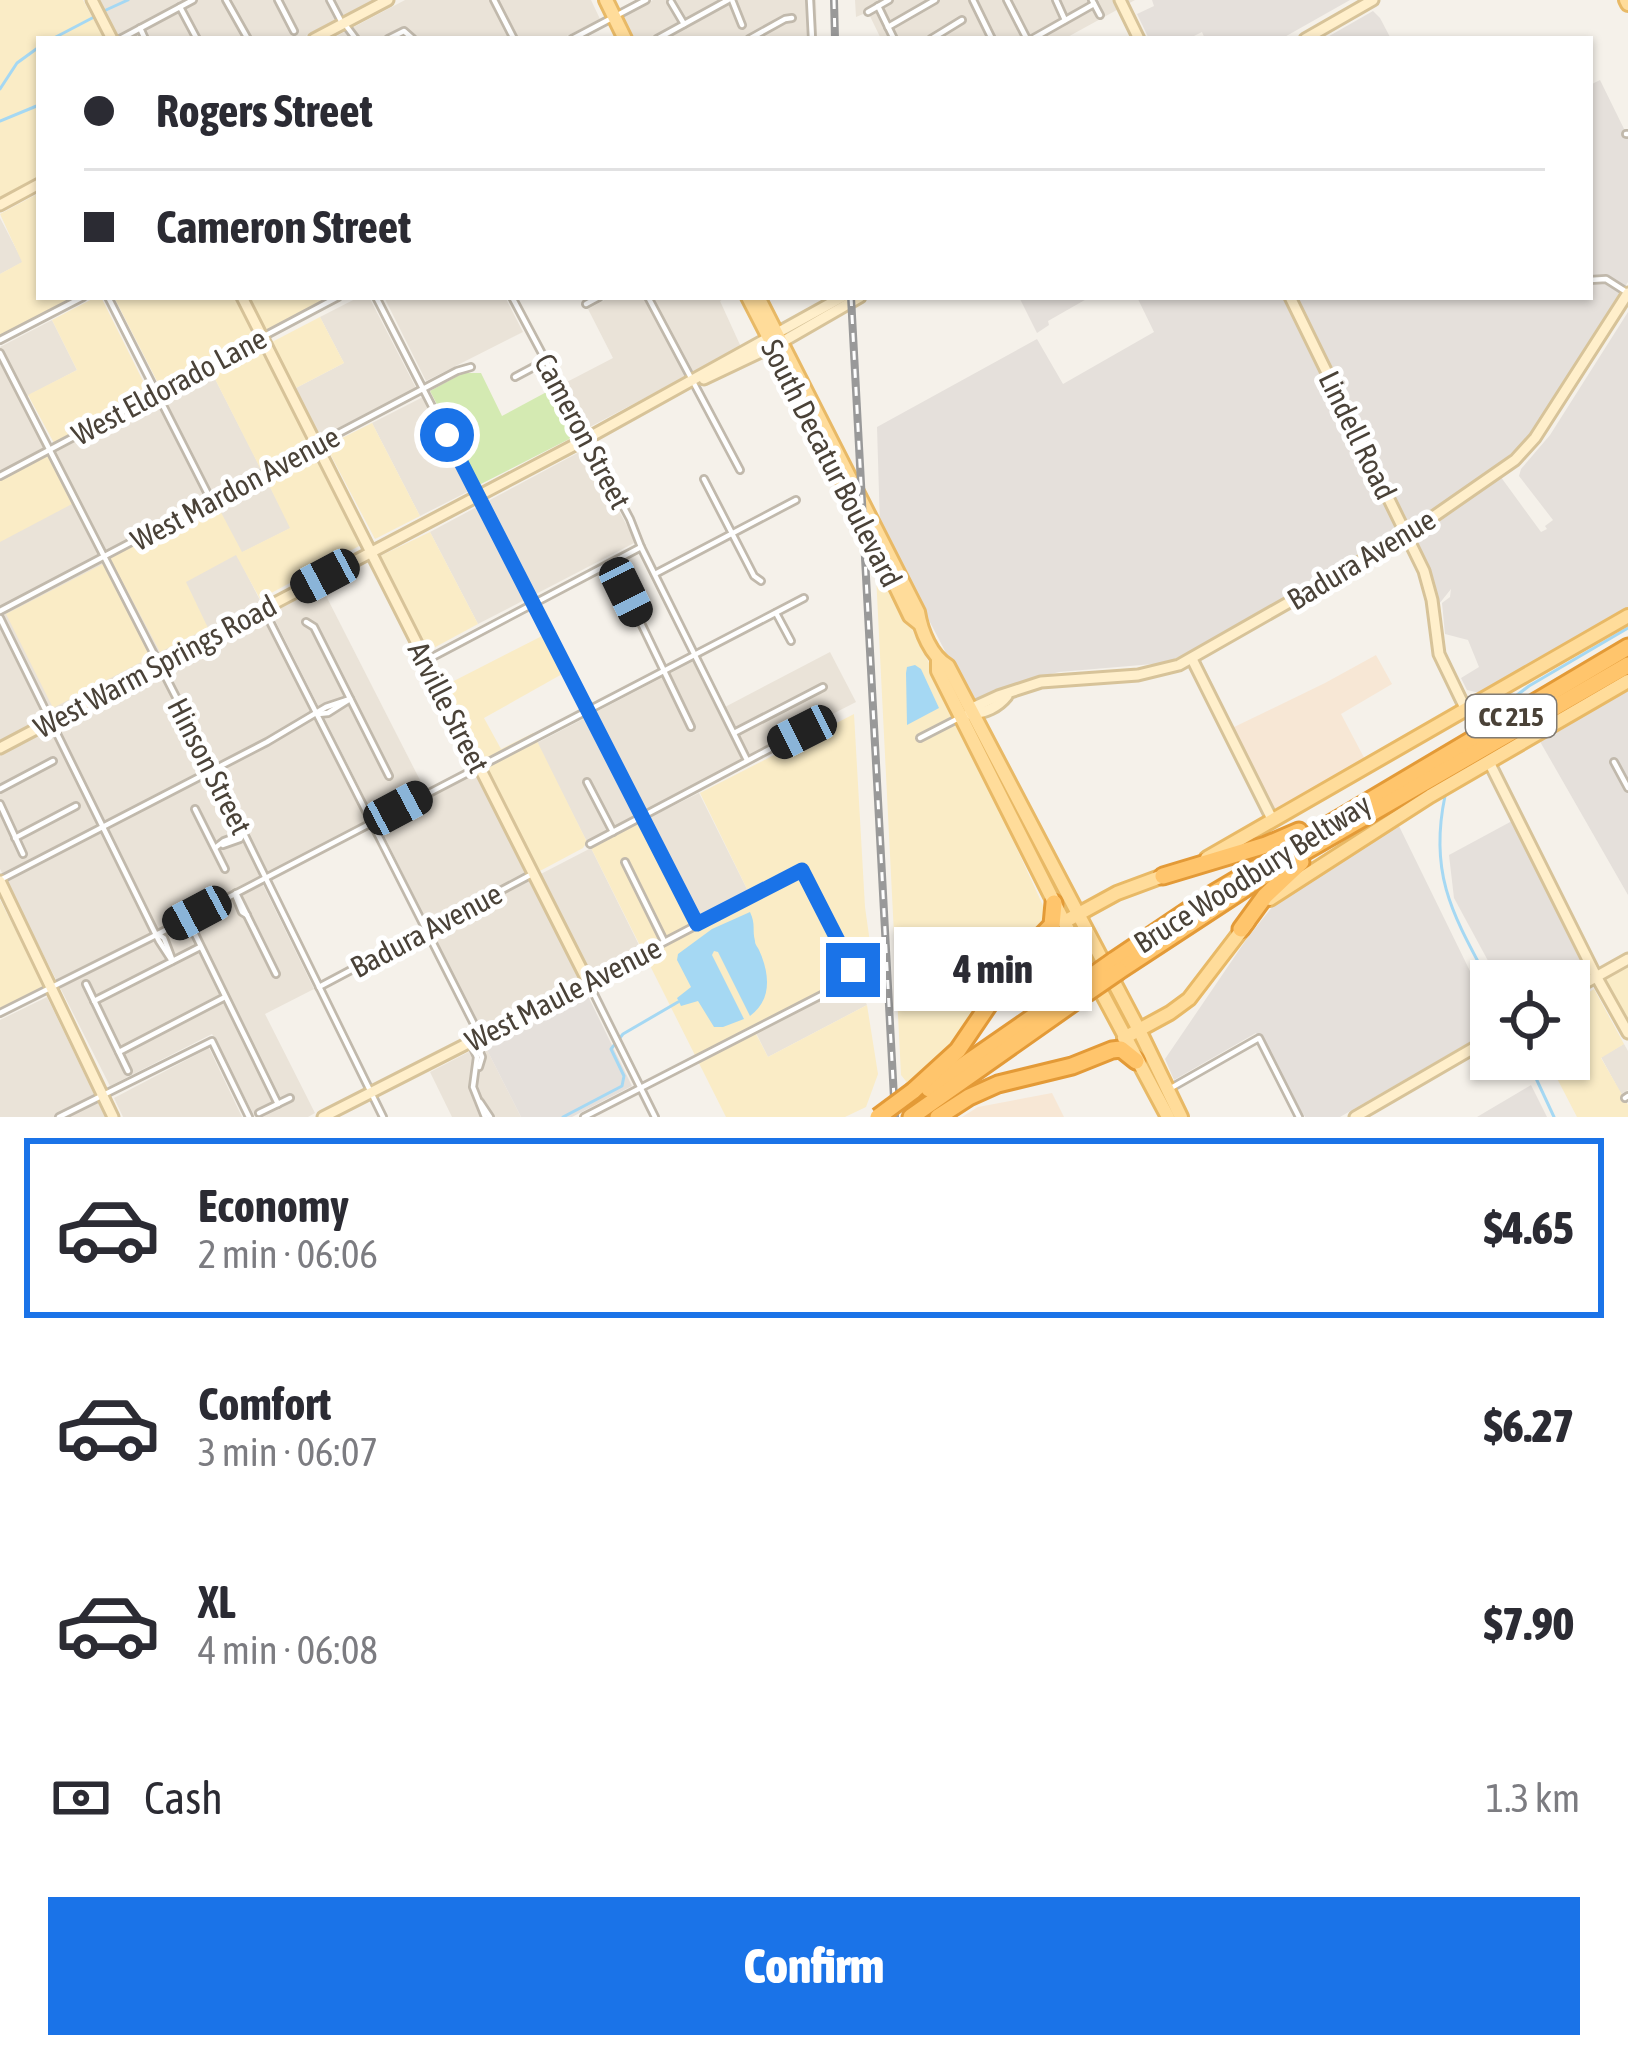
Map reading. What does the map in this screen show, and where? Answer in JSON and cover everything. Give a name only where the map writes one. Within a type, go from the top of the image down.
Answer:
[{"type":"highway","name":"Bruce Woodbury Beltway","points":[[887,1117],[919,1108],[1214,893],[1628,647]]},
{"type":"highway","name":"Bruce Woodbury Beltway","points":[[1116,966],[1341,830],[1628,668]]},
{"type":"highway","points":[[1163,876],[1266,845],[1393,785]]},
{"type":"highway","points":[[1241,929],[1264,896],[1341,830]]},
{"type":"highway","points":[[919,1108],[1010,972],[1054,922],[1054,903]]},
{"type":"highway","points":[[1042,937],[1071,918]]},
{"type":"highway","points":[[1084,1061],[1131,1034]]},
{"type":"highway","points":[[878,1117],[969,1097],[1119,1049],[1144,1061]]},
{"type":"main road","points":[[92,0],[114,36]]},
{"type":"main road","points":[[319,36],[388,0]]},
{"type":"main road","points":[[605,0],[623,36]]},
{"type":"main road","points":[[1120,0],[1138,36]]},
{"type":"main road","points":[[1310,36],[1373,0]]},
{"type":"main road","points":[[0,205],[36,186]]},
{"type":"main road","name":"Badura Avenue","points":[[966,715],[974,707],[1041,682],[1138,675],[1192,659],[1407,535],[1495,475],[1530,444],[1628,293]]},
{"type":"main road","name":"Arville Street","points":[[244,300],[588,982]]},
{"type":"main road","name":"South Decatur Boulevard","points":[[750,300],[775,340]]},
{"type":"main road","name":"South Decatur Boulevard","points":[[759,300],[910,616],[920,625],[938,660],[947,666],[1054,903],[1071,918]]},
{"type":"main road","name":"West Warm Springs Road","points":[[775,340],[837,300]]},
{"type":"main road","name":"West Warm Springs Road","points":[[0,748],[701,375],[854,300]]},
{"type":"main road","name":"Lindell Road","points":[[1291,300],[1424,571],[1439,654],[1466,710]]},
{"type":"main road","points":[[1060,881],[1078,902],[1090,904],[1199,862],[1628,616]]},
{"type":"main road","points":[[1192,659],[1273,821]]},
{"type":"main road","points":[[1144,1061],[1150,1034],[1202,985],[1241,929],[1277,893],[1406,810],[1628,681]]},
{"type":"main road","name":"South Decatur Boulevard","points":[[966,715],[1060,881],[1071,918],[1168,1117]]},
{"type":"main road","points":[[1489,762],[1628,1034]]},
{"type":"main road","points":[[0,881],[113,1117]]},
{"type":"main road","points":[[1071,918],[1117,893]]},
{"type":"main road","points":[[1590,980],[1628,959]]},
{"type":"main road","name":"West Maule Avenue","points":[[323,1117],[588,982]]},
{"type":"main road","points":[[1131,1034],[1171,1013]]},
{"type":"main road","points":[[1355,1117],[1470,1049]]},
{"type":"main road","name":"South Decatur Boulevard","points":[[1144,1061],[1180,1117]]},
{"type":"street","points":[[123,36],[193,0]]},
{"type":"street","points":[[226,0],[246,36]]},
{"type":"street","points":[[278,0],[295,31]]},
{"type":"street","points":[[330,0],[351,36]]},
{"type":"street","points":[[494,0],[512,36]]},
{"type":"street","points":[[707,0],[712,9]]},
{"type":"street","points":[[666,36],[730,0],[742,25]]},
{"type":"street","points":[[810,0],[812,36]]},
{"type":"street","points":[[868,12],[888,0]]},
{"type":"street","points":[[888,27],[935,0]]},
{"type":"street","points":[[973,0],[991,36]]},
{"type":"street","points":[[1007,0],[1028,36]]},
{"type":"street","points":[[1056,0],[1066,20]]},
{"type":"street","points":[[578,36],[641,1]]},
{"type":"street","points":[[671,2],[684,24]]},
{"type":"street","points":[[1036,36],[1093,2],[1100,15]]},
{"type":"street","points":[[878,6],[892,36]]},
{"type":"street","points":[[180,7],[194,36]]},
{"type":"street","points":[[754,36],[792,18]]},
{"type":"street","points":[[938,36],[962,20]]},
{"type":"street","points":[[140,28],[144,36]]},
{"type":"street","points":[[1593,280],[1606,279],[1628,293]]},
{"type":"street","points":[[0,340],[77,300]]},
{"type":"street","points":[[110,300],[211,500]]},
{"type":"street","name":"West Eldorado Lane","points":[[0,476],[332,300]]},
{"type":"street","points":[[378,300],[697,924]]},
{"type":"street","name":"Cameron Street","points":[[514,300],[630,519],[747,760]]},
{"type":"street","points":[[586,304],[593,300]]},
{"type":"street","points":[[650,300],[740,470]]},
{"type":"street","name":"Hinson Street","points":[[0,353],[383,1117]]},
{"type":"street","points":[[514,377],[545,362]]},
{"type":"street","name":"West Mardon Avenue","points":[[0,614],[470,367]]},
{"type":"street","points":[[704,478],[754,576],[761,581]]},
{"type":"street","points":[[655,574],[796,500]]},
{"type":"street","points":[[425,661],[641,548]]},
{"type":"street","points":[[626,592],[691,727]]},
{"type":"street","points":[[0,1013],[804,598]]},
{"type":"street","points":[[263,608],[426,929],[474,1039],[473,1087],[487,1117]]},
{"type":"street","points":[[776,613],[791,641]]},
{"type":"street","points":[[0,614],[172,961]]},
{"type":"street","points":[[306,622],[314,627],[389,776]]},
{"type":"street","points":[[734,733],[823,687]]},
{"type":"street","points":[[0,881],[350,699]]},
{"type":"street","name":"Badura Avenue","points":[[920,737],[966,715]]},
{"type":"street","points":[[590,844],[802,732]]},
{"type":"street","points":[[0,789],[53,761]]},
{"type":"street","points":[[1614,761],[1628,788]]},
{"type":"street","points":[[587,782],[613,832]]},
{"type":"street","points":[[0,806],[23,854]]},
{"type":"street","points":[[16,838],[76,806]]},
{"type":"street","points":[[195,809],[225,869]]},
{"type":"street","points":[[218,847],[243,834]]},
{"type":"street","points":[[625,862],[664,941]]},
{"type":"street","name":"West Maule Avenue","points":[[588,982],[802,870],[853,970],[853,976],[640,1089]]},
{"type":"street","name":"Badura Avenue","points":[[319,987],[534,873]]},
{"type":"street","points":[[236,892],[275,974]]},
{"type":"street","points":[[193,928],[278,1104]]},
{"type":"street","points":[[94,1001],[200,946]]},
{"type":"street","name":"Arville Street","points":[[588,982],[655,1117]]},
{"type":"street","points":[[86,984],[128,1071]]},
{"type":"street","points":[[119,1052],[225,997]]},
{"type":"street","points":[[1166,1090],[1259,1038],[1299,1117]]},
{"type":"street","points":[[59,1117],[212,1041],[249,1117]]},
{"type":"street","points":[[584,1117],[640,1089]]},
{"type":"street","points":[[259,1113],[290,1098]]},
{"type":"shaded area","points":[[99,0],[375,0],[306,36],[117,36]]},
{"type":"shaded area","points":[[405,0],[591,0],[600,19],[567,36],[337,36]]},
{"type":"shaded area","points":[[653,0],[816,0],[817,36],[629,36],[620,18]]},
{"type":"shaded area","points":[[855,0],[1135,0],[1069,36],[880,36],[868,12],[856,17]]},
{"type":"shaded area","points":[[1152,0],[1350,0],[1286,36],[1204,36],[1202,32],[1148,36],[1137,14],[1154,6]]},
{"type":"shaded area","points":[[1373,11],[1389,36],[1329,36]]},
{"type":"shaded area","points":[[1600,80],[1628,137],[1628,282],[1532,433],[1495,469],[1541,532],[1547,529],[1553,520],[1519,476],[1521,469],[1550,435],[1628,312],[1628,607],[1480,693],[1467,690],[1461,678],[1479,667],[1468,640],[1445,634],[1442,603],[1451,589],[1439,604],[1409,521],[1390,538],[1165,663],[1059,672],[971,701],[880,526],[877,427],[1037,339],[1063,384],[1154,332],[1138,300],[1593,300],[1593,84]]},
{"type":"shaded area","points":[[0,218],[23,262],[0,274]]},
{"type":"shaded area","points":[[353,300],[371,300],[416,388],[319,438],[294,389],[344,363],[320,317]]},
{"type":"shaded area","points":[[386,300],[507,300],[523,332],[426,381]]},
{"type":"shaded area","points":[[604,300],[722,300],[741,347],[586,429],[563,384],[613,358],[588,309]]},
{"type":"shaded area","points":[[1020,300],[1085,300],[1048,321],[1037,333]]},
{"type":"shaded area","points":[[52,320],[77,370],[20,400],[47,453],[211,371],[291,528],[237,555],[372,821],[210,905],[213,909],[263,885],[314,989],[265,1014],[315,1113],[308,1117],[255,1117],[212,1034],[110,1086],[0,869],[0,347]]},
{"type":"shaded area","points":[[423,397],[471,490],[420,516],[372,423]]},
{"type":"shaded area","points":[[585,449],[636,542],[478,624],[430,532]]},
{"type":"shaded area","points":[[320,584],[424,788],[374,816],[270,610]]},
{"type":"shaded area","points":[[830,652],[856,702],[748,753],[725,707]]},
{"type":"shaded area","points":[[1376,655],[1392,684],[1341,714],[1369,767],[1273,821],[1230,729]]},
{"type":"shaded area","points":[[694,661],[742,759],[645,810],[596,712]]},
{"type":"shaded area","points":[[1628,691],[1628,895],[1538,738]]},
{"type":"shaded area","points":[[585,718],[637,815],[587,842],[537,743]]},
{"type":"shaded area","points":[[479,769],[533,878],[591,848],[641,949],[481,1031],[378,823]]},
{"type":"shaded area","points":[[699,793],[749,893],[698,920],[647,819]]},
{"type":"shaded area","points":[[1512,821],[1581,960],[1488,960],[1454,898],[1449,855]]},
{"type":"shaded area","points":[[1398,824],[1470,971],[1470,1042],[1340,1117],[1305,1117],[1256,1033],[1174,1080],[1165,1059],[1277,901]]},
{"type":"shaded area","points":[[857,984],[867,1005],[768,1057],[756,1033]]},
{"type":"shaded area","points":[[586,992],[632,1086],[572,1117],[521,1117],[484,1044]]},
{"type":"shaded area","points":[[47,997],[105,1117],[0,1117],[0,1020]]},
{"type":"shaded area","points":[[484,1044],[521,1117],[452,1117],[430,1072]]},
{"type":"shaded area","points":[[1624,1044],[1628,1090],[1621,1094],[1601,1057]]},
{"type":"shaded area","points":[[209,1048],[242,1117],[123,1117],[114,1098]]},
{"type":"shaded area","points":[[1531,1085],[1547,1117],[1477,1117]]},
{"type":"shaded area","points":[[1052,1093],[1064,1117],[962,1117],[978,1107]]},
{"type":"green space","points":[[463,373],[481,373],[502,416],[554,388],[579,434],[479,485],[430,391]]},
{"type":"sand","points":[[0,0],[83,0],[102,36],[36,36],[36,181],[0,200]]},
{"type":"sand","points":[[36,195],[36,300],[68,300],[0,336],[0,274],[22,262],[0,214]]},
{"type":"sand","points":[[90,300],[102,300],[148,391],[54,443],[28,395],[77,370],[52,320]]},
{"type":"sand","points":[[116,300],[236,300],[254,334],[159,385]]},
{"type":"sand","points":[[250,300],[325,300],[266,331]]},
{"type":"sand","points":[[320,317],[344,363],[294,389],[272,342]]},
{"type":"sand","points":[[259,347],[309,442],[260,468],[211,371]]},
{"type":"sand","points":[[372,423],[420,516],[375,539],[326,446]]},
{"type":"sand","points":[[47,454],[72,504],[0,542],[0,479]]},
{"type":"sand","points":[[313,454],[361,545],[260,599],[236,555],[186,582],[208,628],[160,652],[110,558],[216,503],[242,552],[290,528],[266,479]]},
{"type":"sand","points":[[430,532],[478,624],[428,651],[380,556]]},
{"type":"sand","points":[[875,555],[1051,923],[964,1037],[913,1090],[901,1075]]},
{"type":"sand","points":[[103,564],[151,657],[53,708],[6,614]]},
{"type":"sand","points":[[544,635],[564,673],[484,718],[501,749],[533,733],[587,842],[538,872],[444,686]]},
{"type":"sand","points":[[854,714],[865,907],[874,971],[756,1034],[768,1057],[867,1005],[878,1074],[866,1107],[845,1117],[726,1117],[591,848],[647,819],[699,919],[749,893],[700,793]]},
{"type":"sand","points":[[0,900],[45,987],[0,1008]]},
{"type":"sand","points":[[1628,965],[1628,1024],[1605,982]]},
{"type":"sand","points":[[1594,989],[1624,1044],[1601,1058],[1628,1105],[1628,1117],[1577,1117],[1558,1080],[1590,1080],[1590,992]]},
{"type":"water","points":[[915,665],[939,708],[907,725],[906,673],[907,667]]},
{"type":"water","points":[[750,912],[765,968],[765,994],[750,1016],[714,951],[744,1019],[714,1027],[698,1001],[681,1006],[677,998],[691,987],[678,954],[712,929]]},
{"type":"waterway","points":[[106,10],[128,0]]},
{"type":"waterway","points":[[58,36],[96,16]]},
{"type":"waterway","points":[[0,89],[17,63],[36,49]]},
{"type":"waterway","points":[[0,121],[36,106]]},
{"type":"waterway","points":[[1497,710],[1628,628]]},
{"type":"waterway","points":[[1445,796],[1440,850],[1443,874],[1456,917],[1478,960]]},
{"type":"waterway","points":[[563,1117],[622,1086],[624,1076],[611,1049],[623,1034],[678,1002]]},
{"type":"waterway","points":[[1537,1080],[1554,1117]]},
{"type":"railway","points":[[834,0],[835,36]]},
{"type":"railway","points":[[851,300],[895,1117]]},
{"type":"route","points":[[447,435],[697,924],[802,870],[853,970]]}]
